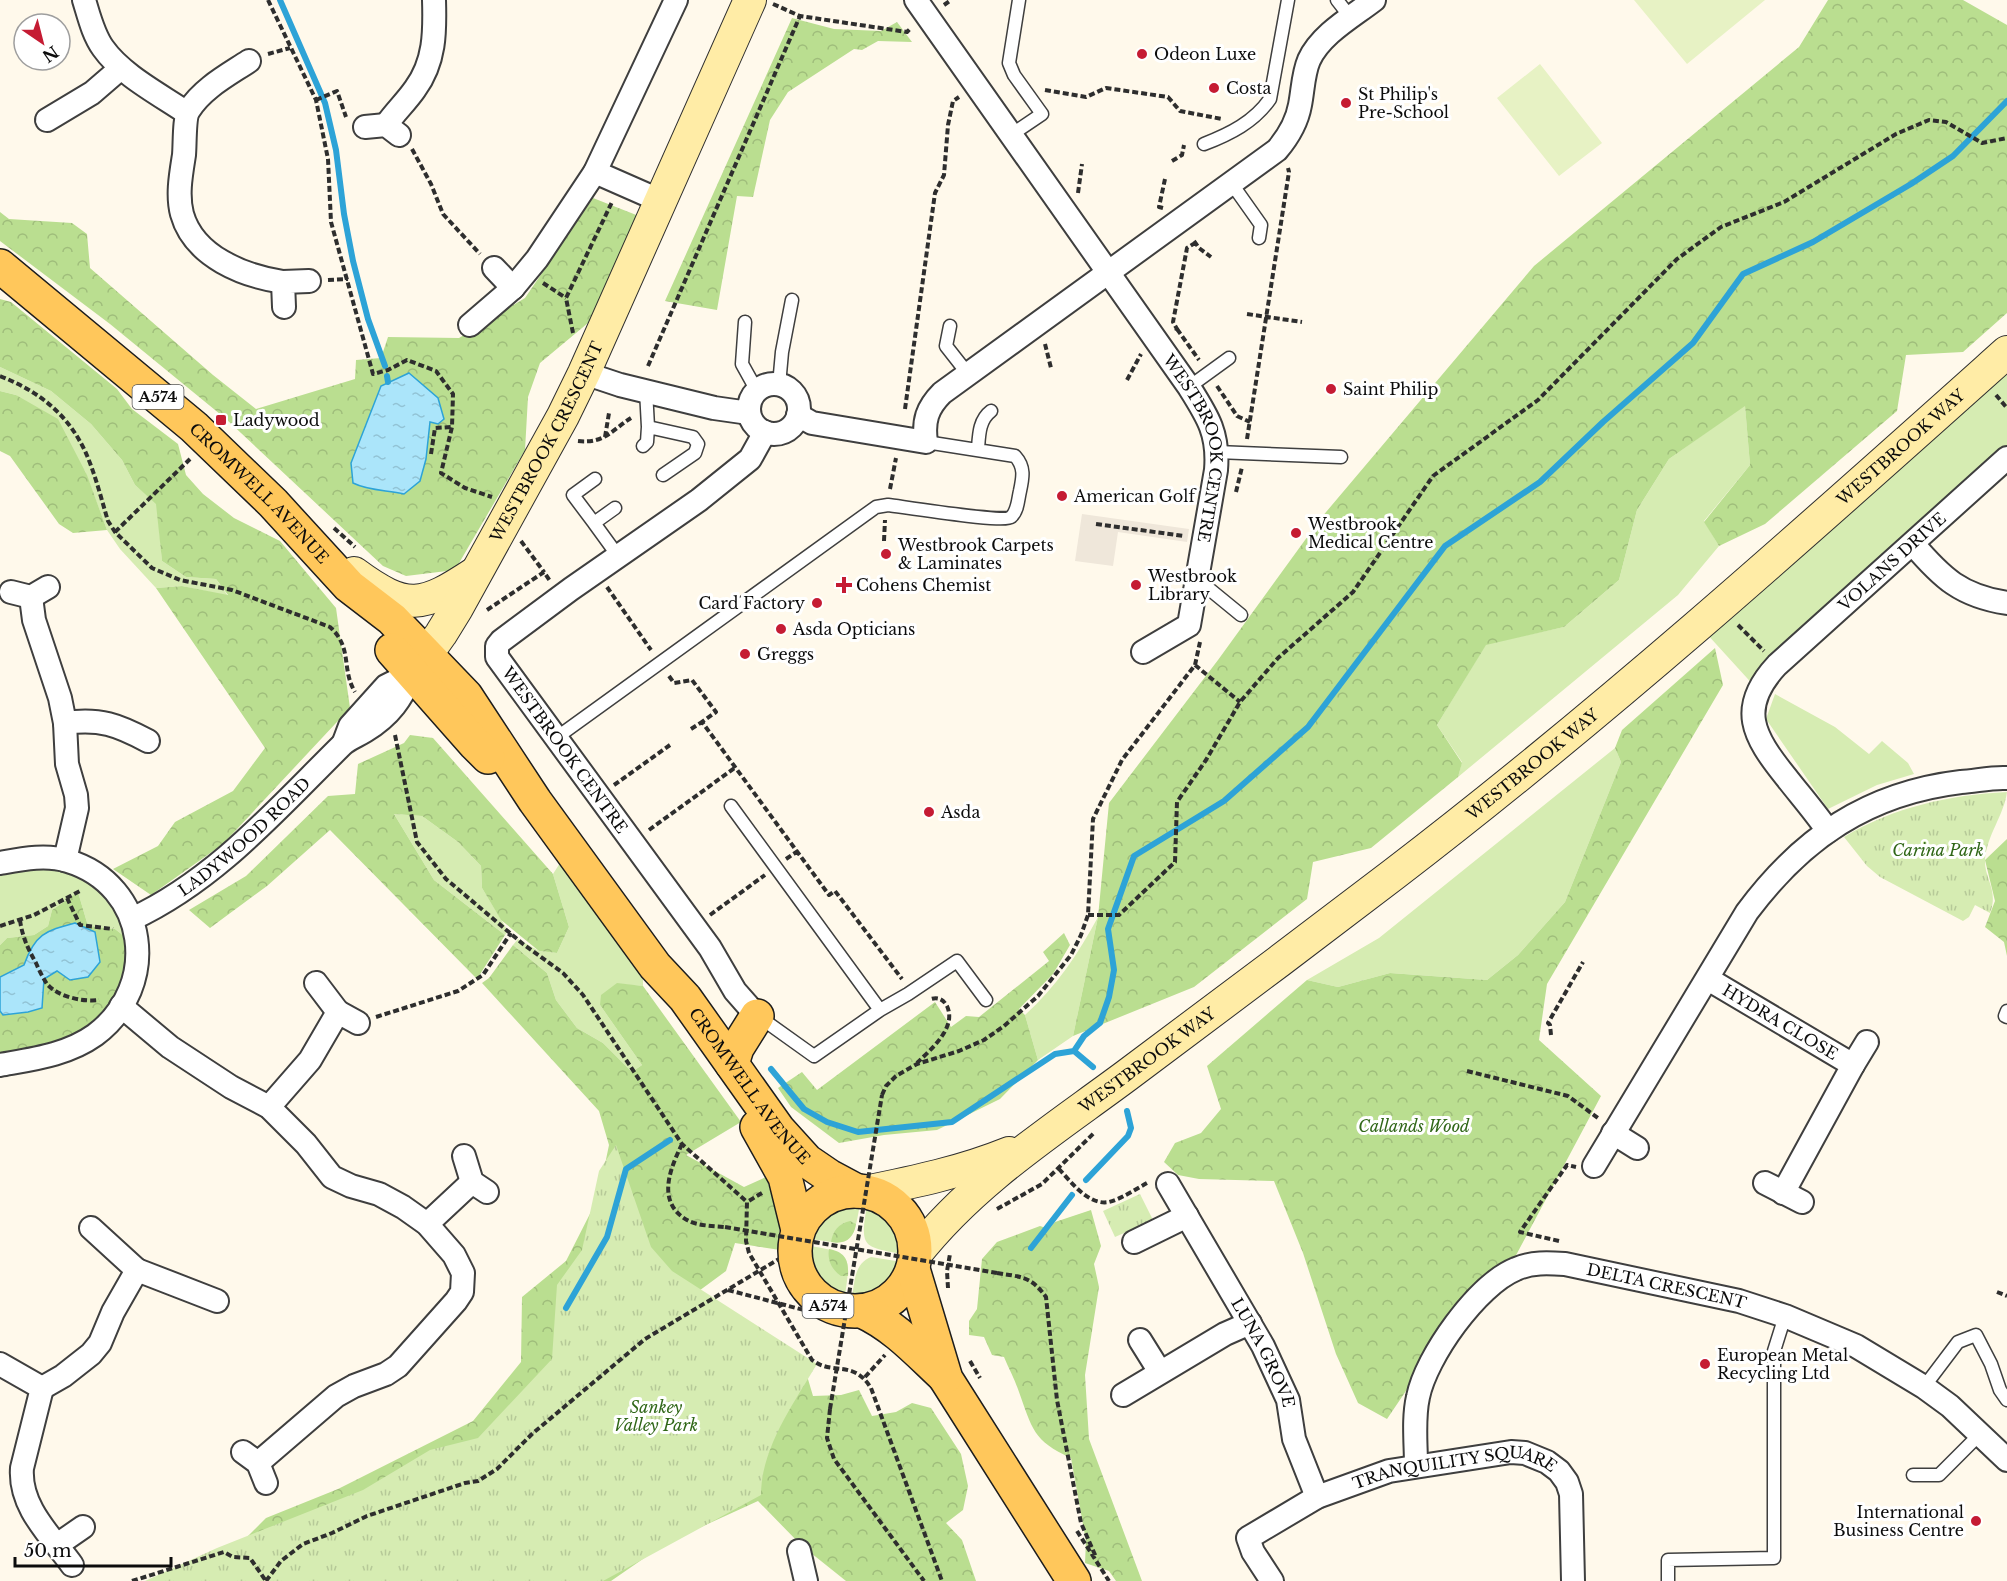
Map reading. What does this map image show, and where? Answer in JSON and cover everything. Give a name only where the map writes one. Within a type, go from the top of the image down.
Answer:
[{"type":"main road","name":"CROMWELL AVENUE","points":[[0,266],[194,427],[307,539],[349,586],[392,619],[421,664],[466,696],[535,801],[655,966],[685,998],[778,1129],[807,1161],[861,1192]]},
{"type":"main road","name":"CROMWELL AVENUE","points":[[655,966],[674,1006],[750,1114],[785,1178],[796,1240]]},
{"type":"main road","points":[[732,1064],[737,1048],[757,1016]]},
{"type":"main road","points":[[796,1240],[808,1214],[821,1202],[838,1194],[861,1192]]},
{"type":"main road","name":"A574","points":[[853,1311],[879,1307],[894,1298],[906,1284],[914,1262],[914,1238],[908,1221],[896,1207],[882,1197],[861,1192]]},
{"type":"main road","name":"A574","points":[[796,1240],[796,1266],[803,1282],[813,1295],[828,1305],[880,1320],[958,1369]]},
{"type":"main road","name":"A574","points":[[914,1262],[958,1369],[1088,1576]]},
{"type":"street","points":[[84,0],[102,47],[121,68],[187,113]]},
{"type":"street","points":[[383,129],[414,91],[428,67],[434,42],[434,0]]},
{"type":"street","points":[[470,325],[520,281],[596,172],[676,0]]},
{"type":"street","name":"WESTBROOK CENTRE","points":[[916,0],[1190,387],[1208,417],[1214,434],[1217,452],[1216,470],[1189,625],[1143,652]]},
{"type":"street","points":[[798,415],[812,423],[926,442],[925,419],[930,405],[942,393],[1277,150],[1295,124],[1309,59],[1321,42],[1374,0]]},
{"type":"street","name":"WESTBROOK CRESCENT","points":[[421,664],[476,573],[563,416],[661,201],[760,1]]},
{"type":"street","points":[[249,61],[219,81],[197,100],[187,113],[180,198],[182,215],[199,242],[228,265],[245,273],[283,282],[309,281]]},
{"type":"street","points":[[47,120],[92,93],[121,68]]},
{"type":"street","points":[[596,172],[661,201]]},
{"type":"street","points":[[494,268],[520,281]]},
{"type":"street","points":[[283,282],[284,308]]},
{"type":"street","name":"WESTBROOK WAY","points":[[914,1262],[954,1210],[1033,1143],[1266,972],[1568,736],[1814,525],[2007,352]]},
{"type":"street","points":[[584,374],[714,408],[749,413]]},
{"type":"street","points":[[771,384],[787,387],[797,400],[798,415],[795,423],[781,433],[765,432],[752,422],[749,413],[752,397],[757,391],[771,384]]},
{"type":"street","name":"WESTBROOK CENTRE","points":[[757,1016],[735,991],[710,948],[555,738],[497,657],[496,651],[501,641],[561,596],[699,500],[750,459],[765,432]]},
{"type":"street","name":"VOLANS DRIVE","points":[[1828,831],[1767,753],[1755,730],[1754,705],[1758,690],[1777,665],[2007,458]]},
{"type":"street","points":[[307,539],[375,589],[401,600],[417,602],[436,597],[476,573]]},
{"type":"street","points":[[1913,544],[1932,567],[1957,588],[1988,600],[2007,603]]},
{"type":"street","points":[[30,592],[34,620],[53,675],[65,723],[67,764],[76,795],[77,807],[65,860]]},
{"type":"street","name":"LADYWOOD ROAD","points":[[132,919],[180,893],[243,844],[344,742],[367,730],[401,700],[421,664]]},
{"type":"street","points":[[65,723],[99,721],[122,727],[148,741]]},
{"type":"street","points":[[1594,1166],[1748,912],[1769,882],[1790,860],[1851,815],[1881,801],[1923,788],[2007,778]]},
{"type":"street","points":[[0,863],[27,858],[65,860],[99,875],[119,897],[132,919],[138,946],[137,964],[124,1001],[95,1035],[68,1050],[51,1056],[0,1065]]},
{"type":"street","name":"HYDRA CLOSE","points":[[1708,979],[1853,1065]]},
{"type":"street","points":[[316,983],[338,1012],[358,1023]]},
{"type":"street","points":[[124,1001],[170,1047],[231,1087],[269,1107],[306,1144],[332,1176],[351,1186],[379,1194],[428,1224],[454,1254],[463,1273],[462,1292],[456,1301],[398,1366],[386,1374],[354,1386],[336,1396],[255,1466]]},
{"type":"street","points":[[269,1107],[310,1060],[338,1012]]},
{"type":"street","name":"HYDRA CLOSE","points":[[1783,1193],[1867,1041]]},
{"type":"street","points":[[1613,1133],[1637,1148]]},
{"type":"street","name":"WESTBROOK WAY","points":[[861,1192],[966,1169],[1033,1143]]},
{"type":"street","points":[[428,1224],[479,1187],[464,1156]]},
{"type":"street","name":"LUNA GROVE","points":[[1168,1184],[1263,1346],[1288,1400],[1294,1439],[1317,1497]]},
{"type":"street","points":[[1134,1242],[1187,1216]]},
{"type":"street","points":[[91,1228],[137,1270],[218,1301]]},
{"type":"street","name":"DELTA CRESCENT","points":[[1416,1466],[1416,1409],[1421,1385],[1442,1343],[1467,1310],[1499,1278],[1530,1264],[1546,1262],[1565,1264],[1739,1301],[1785,1316],[1856,1346],[1924,1387],[1950,1406],[2007,1460]]},
{"type":"street","points":[[72,1565],[29,1506],[21,1482],[22,1468],[42,1388],[73,1369],[100,1343],[113,1312],[137,1270]]},
{"type":"street","points":[[1123,1395],[1225,1334],[1250,1323]]},
{"type":"street","points":[[1140,1340],[1161,1372]]},
{"type":"street","points":[[0,1364],[42,1388]]},
{"type":"street","name":"TRANQUILITY SQUARE","points":[[1272,1581],[1253,1552],[1239,1540],[1317,1497],[1389,1471],[1511,1452],[1525,1453],[1547,1462],[1559,1471],[1567,1482],[1571,1494],[1573,1581]]},
{"type":"street","points":[[57,1545],[83,1527]]},
{"type":"street","points":[[799,1551],[814,1580]]},
{"type":"lane","points":[[1011,135],[1042,114],[1014,75],[1009,63],[1019,0]]},
{"type":"lane","points":[[1204,144],[1229,135],[1261,112],[1270,99],[1288,0]]},
{"type":"lane","points":[[1337,0],[1351,18]]},
{"type":"lane","points":[[1232,184],[1261,225],[1259,238]]},
{"type":"lane","points":[[779,385],[782,352],[792,300]]},
{"type":"lane","points":[[745,322],[742,364],[757,391]]},
{"type":"lane","points":[[950,326],[946,346],[968,374]]},
{"type":"lane","points":[[1190,387],[1229,358]]},
{"type":"lane","points":[[643,446],[646,442],[648,427],[646,390]]},
{"type":"lane","points":[[978,449],[979,431],[984,416],[991,411]]},
{"type":"lane","points":[[648,427],[693,437],[698,444],[695,453],[663,475]]},
{"type":"lane","points":[[555,738],[876,507],[888,505],[988,519],[1006,519],[1012,516],[1017,507],[1023,474],[1021,463],[1015,456],[926,442]]},
{"type":"lane","points":[[1217,452],[1341,457]]},
{"type":"lane","points":[[595,479],[573,495],[618,556]]},
{"type":"lane","points":[[594,523],[615,508]]},
{"type":"lane","points":[[1197,579],[1241,615]]},
{"type":"lane","points":[[731,806],[880,1010]]},
{"type":"lane","points":[[757,1016],[814,1056],[957,961],[986,1000]]},
{"type":"lane","points":[[2007,1011],[2005,1016],[2007,1017]]},
{"type":"lane","points":[[1668,1581],[1668,1560],[1774,1558],[1774,1351],[1785,1316]]},
{"type":"lane","points":[[1924,1387],[1958,1342],[1976,1335],[2000,1390],[2007,1400]]},
{"type":"lane","points":[[1913,1474],[1939,1475],[1980,1434]]},
{"type":"path","points":[[268,0],[317,99],[328,159],[331,222],[373,374],[388,370],[406,360],[436,371],[453,394],[452,427],[441,473],[465,488],[495,498]]},
{"type":"path","points":[[760,1],[800,16],[907,32],[915,26]]},
{"type":"path","points":[[648,366],[800,16]]},
{"type":"path","points":[[904,416],[935,193],[944,175],[948,125],[953,101],[975,85]]},
{"type":"path","points":[[1042,89],[1086,97],[1106,88],[1168,97],[1180,111],[1230,120]]},
{"type":"path","points":[[317,99],[337,91],[348,121],[383,129],[414,152],[443,214],[494,268]]},
{"type":"path","points":[[1088,915],[1119,915],[1174,862],[1177,802],[1206,760],[1240,702],[1278,658],[1353,592],[1433,476],[1538,400],[1677,259],[1721,227],[1784,202],[1896,134],[1929,120],[1946,122],[1982,143],[2007,138]]},
{"type":"path","points":[[1172,161],[1182,155],[1184,145]]},
{"type":"path","points":[[1235,497],[1245,452],[1289,172],[1285,160]]},
{"type":"path","points":[[1072,194],[1077,195],[1082,164]]},
{"type":"path","points":[[1159,207],[1165,179]]},
{"type":"path","points":[[520,281],[566,298],[616,193]]},
{"type":"path","points":[[1191,237],[1211,256]]},
{"type":"path","points":[[1170,334],[1177,329],[1173,322],[1187,248],[1195,243]]},
{"type":"path","points":[[1248,314],[1302,322]]},
{"type":"path","points":[[572,325],[576,320]]},
{"type":"path","points":[[1045,343],[1051,368]]},
{"type":"path","points":[[1127,380],[1139,356]]},
{"type":"path","points":[[0,376],[45,399],[57,411],[85,451],[108,521],[115,532],[152,568],[180,580],[232,590],[330,627],[344,646],[350,682],[359,697]]},
{"type":"path","points":[[1993,392],[2007,408]]},
{"type":"path","points":[[605,438],[609,412]]},
{"type":"path","points":[[575,440],[594,441],[605,438],[631,418]]},
{"type":"path","points":[[430,454],[435,428],[452,427]]},
{"type":"path","points":[[115,532],[192,457],[185,450]]},
{"type":"path","points":[[890,490],[897,450]]},
{"type":"path","points":[[884,541],[886,518]]},
{"type":"path","name":"WESTBROOK CENTRE","points":[[1096,524],[1188,537]]},
{"type":"path","points":[[516,534],[561,596]]},
{"type":"path","points":[[483,612],[496,606],[544,572]]},
{"type":"path","points":[[606,587],[652,652]]},
{"type":"path","points":[[1735,622],[1777,665]]},
{"type":"path","points":[[924,1581],[834,1459],[827,1438],[882,1095],[886,1086],[896,1076],[917,1064],[959,1051],[984,1040],[1038,996],[1071,954],[1082,935],[1088,915],[1093,819],[1122,760],[1195,665],[1202,634]]},
{"type":"path","points":[[1195,665],[1240,702]]},
{"type":"path","points":[[667,673],[674,683],[692,680],[716,712],[691,729]]},
{"type":"path","points":[[702,722],[829,895],[835,891],[904,982]]},
{"type":"path","points":[[393,727],[417,842],[446,879],[563,973],[583,995],[682,1144],[747,1202],[746,1241],[749,1253],[812,1360],[817,1364],[856,1372],[865,1377],[942,1581]]},
{"type":"path","points":[[609,789],[670,745]]},
{"type":"path","points":[[643,835],[736,767]]},
{"type":"path","points":[[786,860],[798,851]]},
{"type":"path","points":[[705,919],[765,875]]},
{"type":"path","points":[[0,926],[34,915],[84,889]]},
{"type":"path","points":[[67,897],[80,925],[115,929],[138,946]]},
{"type":"path","points":[[20,920],[26,945],[48,985],[60,993],[90,1001],[124,1001]]},
{"type":"path","points":[[358,1023],[458,991],[483,975],[511,933]]},
{"type":"path","points":[[1551,1035],[1548,1023],[1583,962]]},
{"type":"path","points":[[917,1064],[938,1043],[949,1020],[945,1002],[934,998]]},
{"type":"path","points":[[1467,1071],[1568,1096],[1605,1123],[1613,1133]]},
{"type":"path","points":[[682,1144],[670,1170],[667,1192],[675,1210],[689,1221],[1027,1278],[1037,1285],[1046,1297],[1057,1400],[1081,1523],[1088,1576]]},
{"type":"path","points":[[1566,1242],[1520,1232],[1567,1165],[1594,1166]]},
{"type":"path","points":[[1059,1169],[1083,1194],[1100,1201],[1109,1202],[1153,1180],[1168,1184]]},
{"type":"path","points":[[747,1202],[771,1187]]},
{"type":"path","points":[[132,1581],[224,1552],[233,1557],[250,1558],[266,1581],[281,1561],[303,1544],[368,1516],[465,1483],[478,1481],[497,1469],[532,1434],[645,1339],[700,1304],[759,1272],[796,1240]]},
{"type":"path","points":[[949,1293],[947,1271],[954,1246]]},
{"type":"path","points":[[728,1290],[819,1314],[853,1311]]},
{"type":"path","points":[[1997,1292],[2007,1296]]},
{"type":"path","points":[[865,1377],[893,1348]]},
{"type":"path","points":[[958,1369],[984,1387]]},
{"type":"path","points":[[1071,1522],[1088,1576]]},
{"type":"path","points":[[1088,1576],[1109,1581]]},
{"type":"green space","points":[[1634,0],[1765,0],[1687,64]]},
{"type":"green space","points":[[1828,0],[1963,0],[2007,25],[2007,313],[1963,352],[1906,355],[1897,411],[1765,524],[1719,546],[1704,522],[1750,465],[1745,406],[1669,459],[1637,510],[1619,580],[1564,627],[1486,645],[1437,725],[1462,763],[1458,777],[1371,848],[1313,862],[1307,899],[1194,987],[1073,1036],[1098,917],[1109,803],[1218,660],[1321,518],[1534,266],[1799,47]]},
{"type":"green space","points":[[792,18],[834,29],[881,31],[897,22],[912,42],[878,41],[862,50],[854,49],[788,92],[770,120],[753,197],[737,196],[717,310],[665,301]]},
{"type":"green space","points":[[1540,64],[1602,143],[1559,176],[1497,98]]},
{"type":"green space","points":[[593,198],[644,218],[588,323],[540,363],[528,397],[525,450],[455,570],[406,576],[383,566],[226,419],[110,324],[0,241],[0,212],[9,219],[72,223],[87,234],[90,268],[213,375],[256,409],[355,379],[356,360],[381,358],[388,337],[459,338],[525,298]]},
{"type":"green space","points":[[0,299],[11,302],[117,389],[132,409],[178,444],[186,475],[203,494],[234,518],[280,541],[336,608],[350,708],[223,844],[151,895],[113,869],[158,846],[175,822],[233,791],[265,748],[156,588],[182,586],[228,595],[216,579],[186,577],[162,561],[156,504],[135,485],[122,460],[91,424],[51,391],[0,367]]},
{"type":"green space","points":[[2007,352],[2007,463],[1757,689],[1706,633]]},
{"type":"green space","points":[[0,367],[51,391],[91,424],[122,460],[135,485],[157,504],[162,561],[186,577],[216,579],[228,596],[182,586],[156,588],[120,549],[107,530],[85,471],[16,395],[0,391]]},
{"type":"green space","points":[[0,391],[16,395],[58,419],[87,475],[107,530],[73,533],[59,524],[10,456],[0,451]]},
{"type":"green space","points":[[1745,405],[1750,465],[1704,521],[1719,546],[1678,595],[1458,777],[1462,762],[1437,725],[1486,644],[1564,627],[1619,580],[1637,510],[1669,459]]},
{"type":"green space","name":"Callands Wood","points":[[1715,648],[1723,685],[1547,984],[1539,1040],[1601,1096],[1498,1289],[1437,1345],[1387,1419],[1358,1403],[1336,1354],[1303,1253],[1274,1181],[1199,1179],[1178,1175],[1164,1162],[1175,1143],[1201,1133],[1221,1109],[1207,1066],[1307,980],[1338,987],[1390,973],[1487,980],[1518,955],[1565,902],[1621,762],[1615,748],[1622,730]]},
{"type":"green space","points":[[1775,694],[1835,727],[1869,754],[1882,741],[1908,763],[1914,774],[1877,785],[1828,809],[1766,719]]},
{"type":"green space","points":[[410,735],[433,738],[553,874],[569,927],[557,953],[539,951],[501,920],[482,888],[481,866],[458,842],[422,816],[394,814],[434,880],[505,935],[477,979],[330,830],[267,886],[210,928],[189,910],[246,876],[328,796],[355,794],[358,764],[404,743]]},
{"type":"green space","points":[[1615,748],[1621,762],[1565,902],[1518,955],[1487,980],[1390,973],[1338,987],[1307,980],[1379,938]]},
{"type":"green space","name":"Carina Park","points":[[2007,792],[2003,809],[1986,850],[1985,866],[1993,898],[1990,913],[1975,905],[1969,917],[1963,921],[1880,877],[1867,866],[1844,837],[1882,818],[1922,804],[1964,796]]},
{"type":"green space","points":[[394,814],[422,816],[458,842],[481,866],[482,888],[508,931],[505,935],[434,880]]},
{"type":"green space","points":[[2007,839],[2007,956],[2004,942],[1985,927],[1995,901],[1985,860]]},
{"type":"green space","points":[[27,858],[99,875],[138,947],[115,929],[88,926],[78,892],[52,910],[48,926],[34,935],[7,938],[0,945],[0,863]]},
{"type":"green space","points":[[560,863],[643,971],[643,986],[617,984],[600,1005],[642,1065],[632,1072],[603,1043],[577,1028],[556,1000],[547,973],[513,945],[518,939],[539,951],[557,953],[569,927],[553,874]]},
{"type":"green space","points":[[78,892],[88,926],[115,929],[138,947],[127,997],[95,1035],[0,1065],[0,945],[7,938],[34,935],[48,926],[52,910]]},
{"type":"green space","points":[[1098,917],[1073,1036],[1038,1060],[1025,1015],[1066,969]]},
{"type":"green space","points":[[1064,933],[1070,945],[1053,974],[1019,1009],[1025,1015],[1038,1060],[1000,1099],[937,1130],[884,1135],[839,1143],[791,1107],[778,1088],[802,1072],[817,1090],[935,1002],[951,1027],[966,1016],[979,1017],[1049,961],[1043,952]]},
{"type":"green space","points":[[513,945],[547,973],[556,1000],[577,1028],[603,1043],[632,1072],[642,1065],[600,1005],[601,995],[617,983],[643,986],[741,1122],[686,1155],[744,1187],[766,1177],[779,1218],[780,1250],[735,1243],[726,1271],[555,1397],[478,1474],[236,1548],[266,1518],[338,1489],[473,1421],[521,1362],[522,1297],[566,1261],[598,1198],[609,1145],[599,1111],[482,983],[489,978]]},
{"type":"green space","name":"Sankey Valley Park","points":[[616,1145],[651,1247],[672,1271],[817,1364],[789,1410],[773,1443],[762,1477],[761,1495],[603,1581],[145,1581],[217,1548],[363,1490],[430,1450],[478,1438],[552,1359],[557,1285],[582,1250],[599,1171]]},
{"type":"green space","points":[[1140,1194],[1153,1220],[1115,1237],[1103,1211]]},
{"type":"green space","points":[[851,1204],[860,1204],[855,1227],[848,1239],[835,1242],[812,1239],[822,1220],[837,1209]]},
{"type":"green space","points":[[867,1205],[882,1212],[894,1223],[901,1237],[903,1254],[879,1249],[867,1243],[864,1229]]},
{"type":"green space","points":[[1091,1210],[1101,1246],[1094,1264],[1099,1287],[1085,1375],[1089,1439],[1142,1581],[1116,1581],[1109,1571],[1085,1563],[1086,1541],[1071,1458],[1049,1446],[1036,1432],[1004,1357],[992,1355],[984,1337],[969,1335],[969,1321],[977,1309],[982,1259],[997,1242],[1040,1226],[1049,1229],[1055,1222]]},
{"type":"green space","points":[[850,1221],[856,1224],[851,1237],[841,1242],[831,1242],[837,1228]]},
{"type":"green space","points":[[811,1246],[834,1251],[845,1258],[848,1271],[845,1295],[830,1288],[819,1277],[815,1270]]},
{"type":"green space","points":[[829,1249],[839,1252],[845,1258],[848,1265],[848,1276],[841,1276],[835,1271],[830,1261]]},
{"type":"green space","points":[[871,1257],[902,1262],[894,1277],[883,1288],[869,1295],[852,1297],[858,1269],[865,1260]]},
{"type":"green space","points":[[805,1369],[813,1396],[841,1395],[859,1390],[872,1416],[896,1412],[912,1403],[931,1408],[961,1454],[968,1486],[963,1510],[946,1523],[962,1540],[976,1581],[846,1581],[801,1545],[758,1501],[666,1543],[611,1581],[424,1581]]},
{"type":"shaded area","points":[[1082,514],[1189,529],[1187,542],[1118,532],[1113,566],[1075,561]]},
{"type":"water","points":[[409,373],[438,398],[444,419],[438,424],[430,422],[426,459],[420,481],[404,494],[359,486],[353,483],[351,463],[381,386]]},
{"type":"water","points":[[75,923],[95,932],[100,962],[88,977],[70,980],[57,971],[44,979],[42,1008],[3,1015],[0,1011],[0,977],[24,965],[32,946],[42,935]]},
{"type":"waterway","points":[[280,0],[325,103],[336,150],[353,261],[368,319],[385,366]]},
{"type":"waterway","points":[[771,1069],[804,1109],[827,1122],[858,1132],[952,1122],[1055,1054],[1074,1051],[1084,1036],[1100,1023],[1109,997],[1114,970],[1108,929],[1134,856],[1224,801],[1308,727],[1445,546],[1540,482],[1603,422],[1693,343],[1743,274],[1813,242],[1911,184],[1953,156],[2007,101]]},
{"type":"waterway","points":[[387,376],[388,382]]},
{"type":"waterway","points":[[1074,1051],[1093,1067]]},
{"type":"waterway","points":[[1086,1180],[1128,1136],[1131,1128],[1127,1111]]},
{"type":"waterway","points":[[566,1308],[607,1237],[626,1169],[670,1140]]},
{"type":"waterway","points":[[1031,1248],[1072,1195]]},
{"type":"place","name":"Odeon Luxe","points":[[1142,54]]},
{"type":"place","name":"Costa","points":[[1214,88]]},
{"type":"place","name":"St Philip's Pre-School","points":[[1346,103]]},
{"type":"place","name":"Saint Philip","points":[[1331,389]]},
{"type":"place","name":"Ladywood","points":[[221,420]]},
{"type":"place","name":"American Golf","points":[[1062,496]]},
{"type":"place","name":"Westbrook Medical Centre","points":[[1296,533]]},
{"type":"place","name":"Westbrook Carpets & Laminates","points":[[886,554]]},
{"type":"place","name":"Cohens Chemist","points":[[844,585]]},
{"type":"place","name":"Westbrook Library","points":[[1136,585]]},
{"type":"place","name":"Card Factory","points":[[817,603]]},
{"type":"place","name":"Asda Opticians","points":[[781,629]]},
{"type":"place","name":"Greggs","points":[[745,654]]},
{"type":"place","name":"Asda","points":[[929,812]]},
{"type":"place","name":"European Metal Recycling Ltd","points":[[1705,1364]]},
{"type":"place","name":"International Business Centre","points":[[1976,1521]]}]
